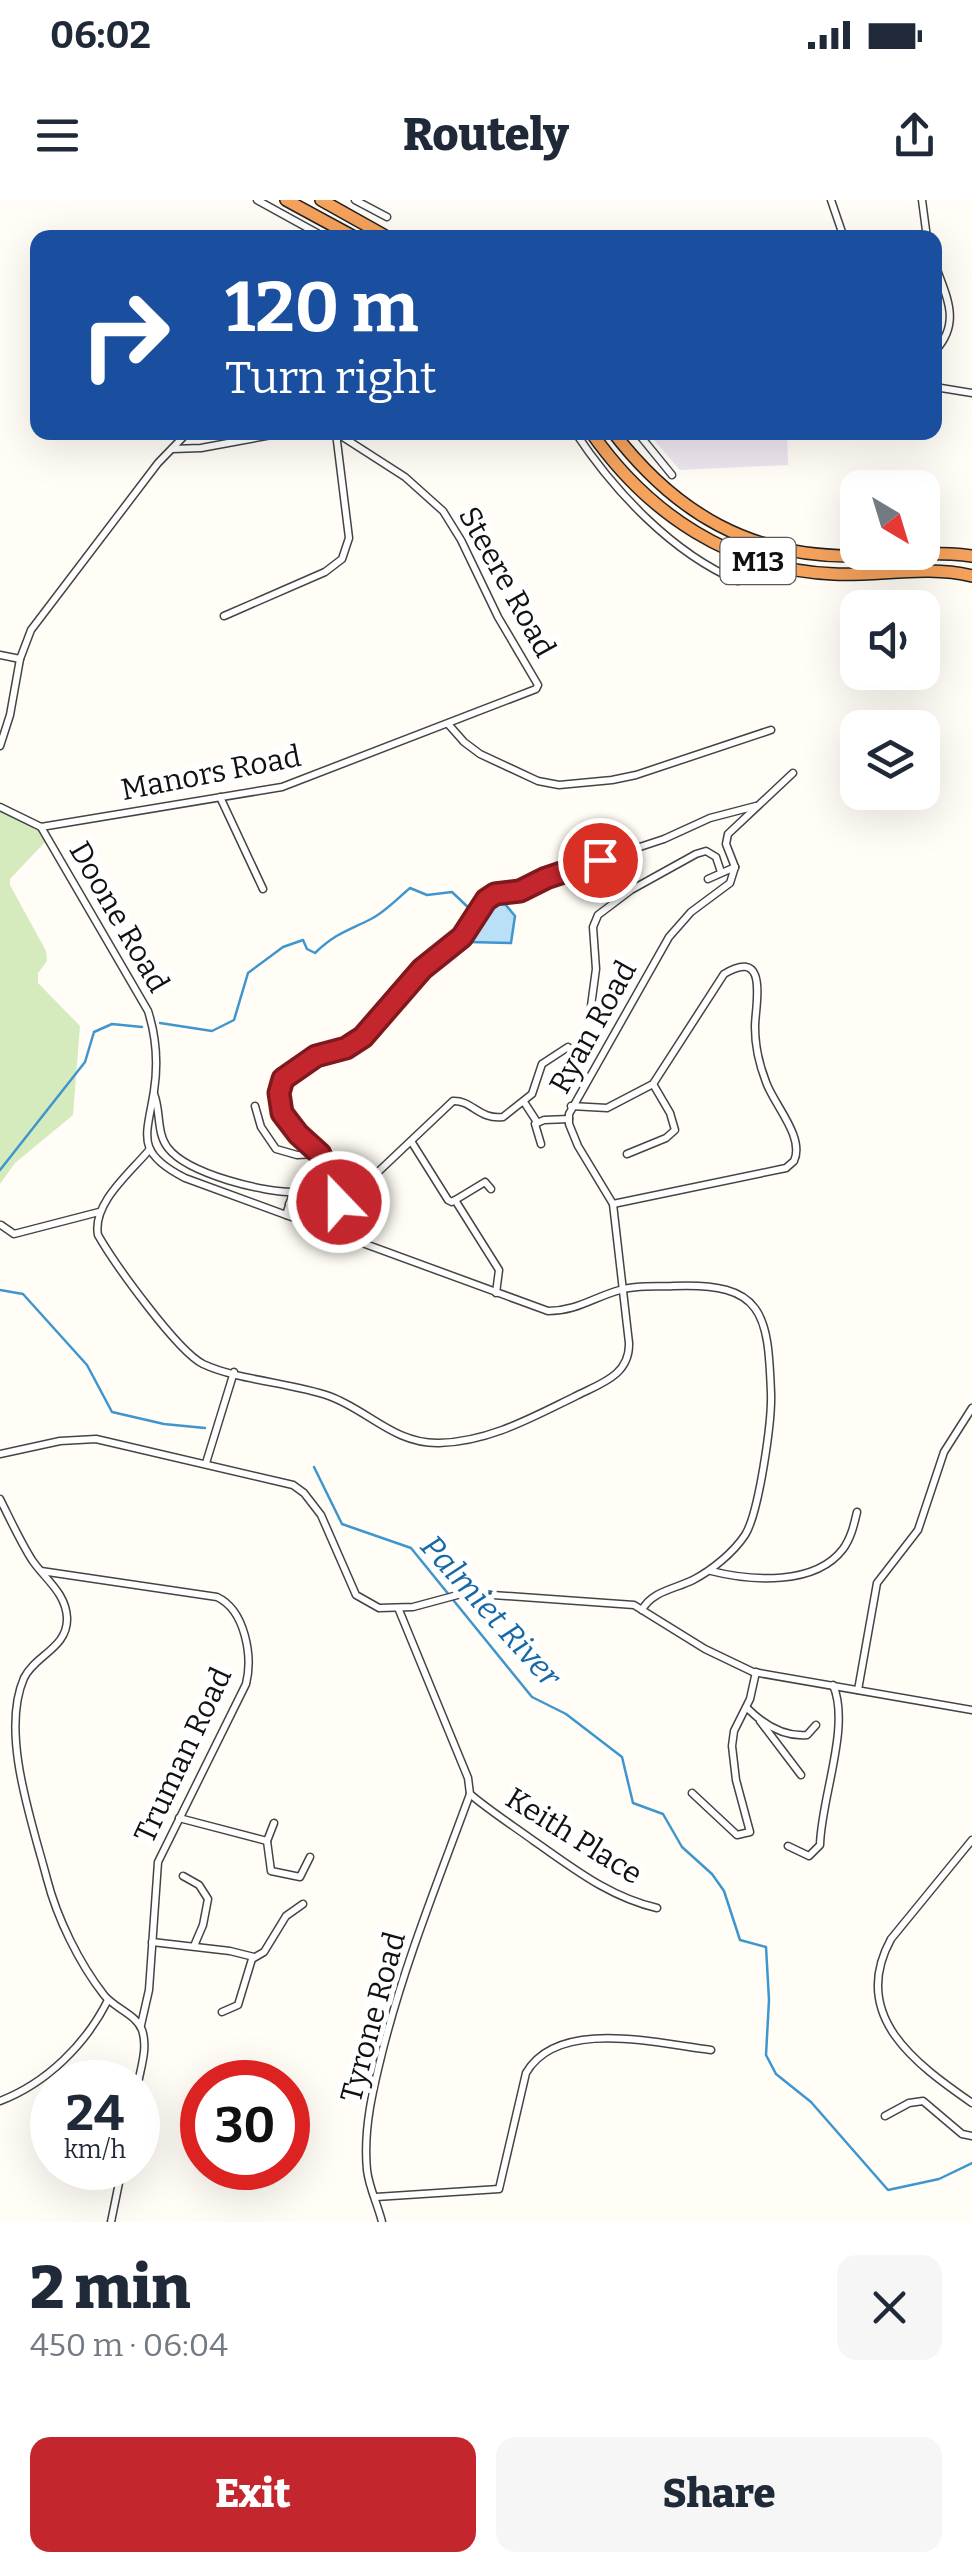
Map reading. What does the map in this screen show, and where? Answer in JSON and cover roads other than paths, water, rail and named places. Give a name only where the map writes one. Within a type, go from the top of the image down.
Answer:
[{"type":"highway","points":[[286,200],[341,230]]},
{"type":"highway","points":[[321,200],[375,230]]},
{"type":"highway","name":"M13","points":[[597,440],[643,495],[669,516],[730,552],[782,568],[835,574],[945,572],[972,576]]},
{"type":"highway","name":"M13","points":[[619,440],[646,473],[685,507],[720,527],[764,544],[810,555],[972,556]]},
{"type":"street","points":[[258,200],[312,230]]},
{"type":"street","points":[[355,200],[387,217]]},
{"type":"street","points":[[831,200],[841,230]]},
{"type":"street","points":[[922,200],[926,230]]},
{"type":"street","points":[[942,286],[952,318],[942,341]]},
{"type":"street","points":[[942,388],[972,393]]},
{"type":"street","points":[[0,746],[20,659],[39,618],[180,440]]},
{"type":"street","points":[[171,448],[201,448],[244,440]]},
{"type":"street","points":[[224,616],[336,565],[348,544],[337,440]]},
{"type":"street","name":"Steere Road","points":[[347,440],[405,477],[443,511],[538,687]]},
{"type":"street","points":[[581,440],[630,504],[704,561],[738,581]]},
{"type":"street","points":[[644,440],[672,474]]},
{"type":"street","points":[[0,655],[20,659]]},
{"type":"street","name":"Manors Road","points":[[41,827],[295,784],[538,687]]},
{"type":"street","points":[[449,725],[480,754],[538,782],[559,785],[612,780],[771,730]]},
{"type":"street","points":[[708,879],[736,867],[726,844],[728,834],[793,773]]},
{"type":"street","points":[[220,797],[264,889]]},
{"type":"street","points":[[340,1198],[320,1154],[282,1113],[279,1093],[283,1079],[316,1056],[346,1048],[363,1037],[422,969],[462,937],[486,900],[495,894],[520,891],[546,878],[664,839],[710,818],[756,806]]},
{"type":"street","points":[[0,807],[41,827]]},
{"type":"street","name":"Doone Road","points":[[41,827],[148,1011],[154,1037],[154,1093],[146,1121],[150,1150]]},
{"type":"street","points":[[591,1006],[596,969],[593,927],[605,908],[696,854],[706,851],[713,855],[721,872]]},
{"type":"street","name":"Ryan Road","points":[[100,1212],[96,1226],[103,1243],[168,1330],[201,1363],[328,1396],[408,1439],[444,1443],[473,1439],[525,1422],[620,1372],[629,1351],[613,1204],[578,1146],[569,1120],[571,1106],[669,937],[691,912],[730,883],[736,867]]},
{"type":"street","points":[[571,1106],[607,1108],[653,1084],[724,974],[736,968],[750,970],[756,976],[760,990],[755,1027],[760,1065],[796,1142],[796,1158],[786,1168],[613,1204]]},
{"type":"street","points":[[289,1204],[340,1198],[371,1180],[453,1101],[496,1118],[524,1102],[534,1090],[542,1064],[568,1047]]},
{"type":"street","points":[[626,1154],[666,1138],[676,1127],[653,1084]]},
{"type":"street","points":[[154,1093],[162,1138],[171,1152],[194,1166],[266,1191],[308,1189],[340,1198]]},
{"type":"street","points":[[524,1102],[537,1122]]},
{"type":"street","points":[[255,1106],[276,1149],[297,1155],[320,1154]]},
{"type":"street","points":[[537,1122],[569,1120]]},
{"type":"street","points":[[537,1122],[534,1130],[542,1144]]},
{"type":"street","points":[[411,1141],[446,1199],[455,1200],[484,1182],[491,1189]]},
{"type":"street","points":[[1,1225],[14,1234],[100,1212],[150,1150],[165,1166],[185,1178],[548,1310],[588,1305],[621,1289],[717,1286],[745,1300],[764,1322],[769,1340],[770,1435],[747,1531],[710,1570],[648,1600],[642,1610]]},
{"type":"street","points":[[286,1215],[296,1192]]},
{"type":"street","points":[[455,1200],[500,1270],[496,1292]]},
{"type":"street","points":[[206,1463],[234,1372]]},
{"type":"street","points":[[858,1690],[876,1583],[918,1530],[944,1452],[972,1408]]},
{"type":"street","points":[[0,1454],[60,1441],[96,1439],[280,1480],[304,1493],[326,1525],[356,1595],[379,1608],[398,1610],[465,1592],[634,1606],[716,1654],[756,1672],[972,1710]]},
{"type":"street","points":[[0,1499],[29,1556],[59,1594],[67,1622],[60,1640],[22,1681],[15,1716],[16,1752],[53,1898],[76,1947],[108,2000],[140,2026]]},
{"type":"street","points":[[710,1570],[762,1578],[818,1568],[829,1563],[845,1546],[857,1512]]},
{"type":"street","name":"Truman Road","points":[[41,1571],[217,1597],[230,1604],[238,1616],[250,1663],[246,1684],[158,1862],[150,1990],[140,2026],[142,2060]]},
{"type":"street","points":[[398,1610],[468,1778],[470,1794]]},
{"type":"street","points":[[692,1793],[728,1829],[737,1835],[750,1832],[736,1780],[732,1746],[756,1672]]},
{"type":"street","points":[[788,1846],[809,1856],[820,1845],[820,1824],[841,1711],[833,1684]]},
{"type":"street","points":[[747,1708],[801,1776]]},
{"type":"street","points":[[759,1720],[797,1736],[807,1735],[816,1725]]},
{"type":"street","name":"Keith Place","points":[[470,1794],[596,1884],[657,1908]]},
{"type":"street","name":"Tyrone Road","points":[[382,2222],[366,2157],[374,2086],[398,1989],[470,1794]]},
{"type":"street","points":[[179,1818],[267,1840]]},
{"type":"street","points":[[274,1822],[267,1840],[273,1872],[300,1877],[310,1857]]},
{"type":"street","points":[[972,1840],[891,1939],[882,1955],[878,1990],[901,2047],[972,2104]]},
{"type":"street","name":"Truman Road","points":[[183,1876],[204,1889],[208,1899],[204,1926],[194,1946]]},
{"type":"street","points":[[222,2012],[238,2005],[254,1958],[264,1952],[278,1925],[303,1904]]},
{"type":"street","points":[[152,1942],[254,1958]]},
{"type":"street","points":[[0,2101],[22,2092],[71,2054],[92,2031],[108,2000]]},
{"type":"street","points":[[376,2197],[499,2189],[526,2073],[536,2059],[552,2048],[597,2038],[711,2050]]},
{"type":"street","points":[[885,2116],[909,2103],[923,2101],[962,2134],[972,2136]]},
{"type":"street","points":[[111,2222],[118,2190]]},
{"type":"water","points":[[501,899],[515,916],[511,943],[469,942],[466,936],[484,909]]},
{"type":"waterway","points":[[160,1023],[212,1031],[234,1020],[248,973],[283,947],[303,940],[307,949],[315,953],[381,913],[410,888],[427,895],[452,892],[472,911]]},
{"type":"waterway","points":[[0,1170],[85,1062],[94,1032],[112,1024],[142,1027]]},
{"type":"waterway","name":"Palmiet River","points":[[0,1290],[23,1294],[87,1365],[112,1412],[164,1424],[205,1428]]},
{"type":"waterway","name":"Palmiet River","points":[[314,1467],[342,1524],[411,1548],[532,1697],[566,1714],[622,1757],[633,1803],[663,1814],[682,1847],[712,1874],[724,1891],[740,1940],[766,1947],[766,2055],[776,2074],[811,2102],[888,2190],[939,2179],[972,2163]]}]
